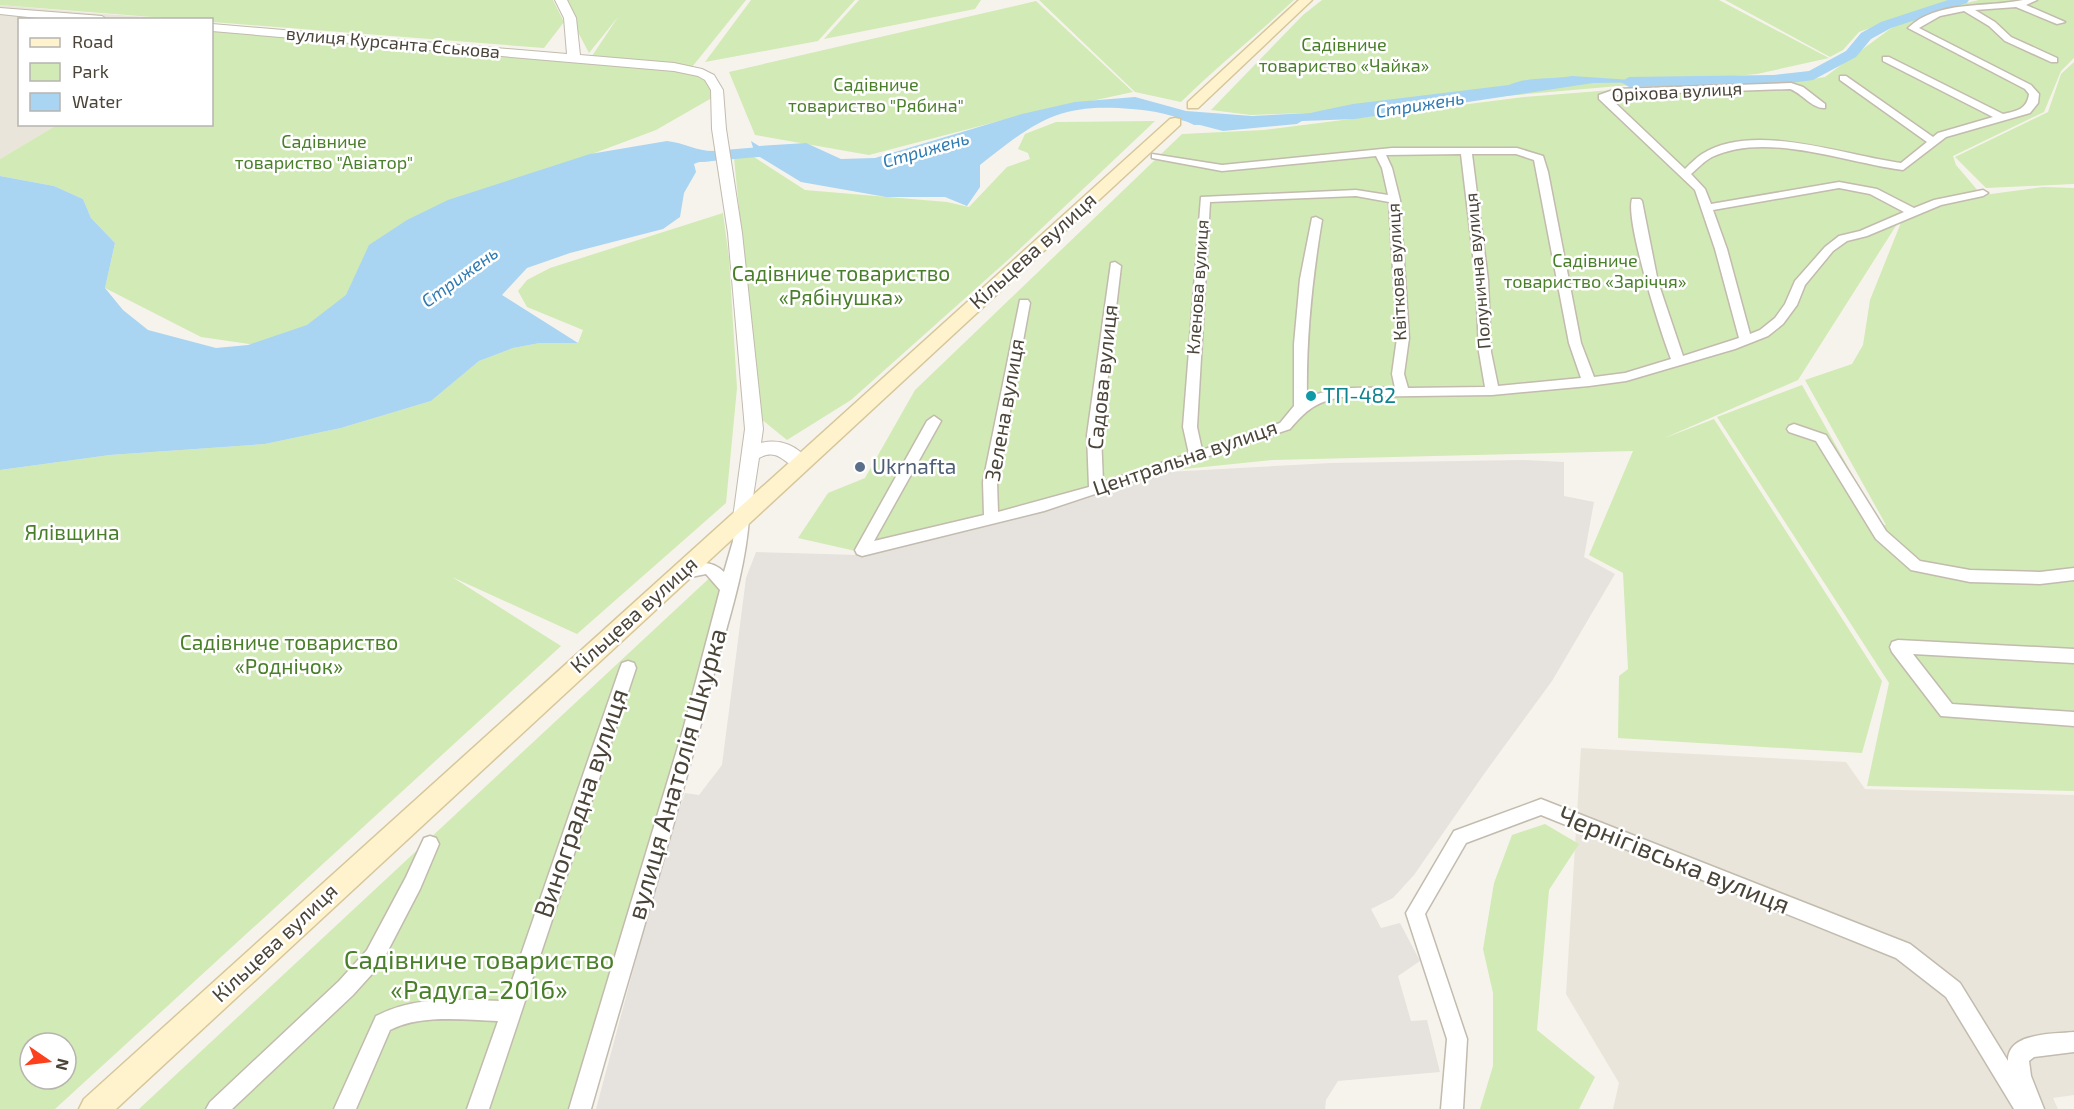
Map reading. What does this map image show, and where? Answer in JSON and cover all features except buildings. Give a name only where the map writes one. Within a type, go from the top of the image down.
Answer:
[{"type":"main road","points":[[1193,105],[1306,0]]},
{"type":"main road","name":"Кільцева вулиця","points":[[94,1109],[1175,122]]},
{"type":"street","points":[[561,0],[570,18],[574,58]]},
{"type":"street","points":[[1686,173],[1694,163],[1732,146],[1783,145],[1903,167],[1942,135],[2026,111],[2033,104],[2034,94],[2028,87],[1913,28],[1935,15],[1965,8],[2019,5],[2033,0]]},
{"type":"street","points":[[2019,5],[2060,22]]},
{"type":"street","points":[[1965,8],[1992,24],[2008,39],[2054,60]]},
{"type":"street","points":[[0,11],[79,18]]},
{"type":"street","name":"вулиця Курсанта Єськова","points":[[213,28],[691,69],[710,78],[717,90],[721,143],[735,233],[754,429],[742,518]]},
{"type":"street","points":[[1886,59],[2004,119]]},
{"type":"street","points":[[1843,78],[1934,142]]},
{"type":"street","name":"Оріхова вулиця","points":[[1746,341],[1700,189],[1686,173],[1603,96],[1616,92],[1791,86],[1800,89],[1821,106]]},
{"type":"street","points":[[1156,156],[1222,168],[1392,151],[1493,150],[1532,153],[1539,158],[1543,172],[1575,343],[1589,382]]},
{"type":"street","name":"Полунична вулиця","points":[[1466,152],[1482,280],[1485,352],[1492,391]]},
{"type":"street","name":"Квіткова вулиця","points":[[1380,153],[1387,168],[1394,200],[1403,338],[1398,374],[1402,392]]},
{"type":"street","points":[[1707,208],[1839,185],[1873,191],[1911,211]]},
{"type":"street","name":"Кленова вулиця","points":[[1197,457],[1190,427],[1205,199],[1356,193],[1394,200]]},
{"type":"street","name":"Центральна вулиця","points":[[934,421],[862,550],[1044,506],[1197,457],[1285,426],[1301,407],[1324,396],[1341,393],[1492,391],[1589,382],[1626,377],[1746,341],[1764,333],[1779,321],[1791,305],[1799,284],[1843,238],[1863,234],[1938,201],[1983,193]]},
{"type":"street","points":[[1636,201],[1646,259],[1666,332],[1678,360]]},
{"type":"street","points":[[1301,407],[1299,399],[1300,344],[1306,279],[1316,220]]},
{"type":"street","name":"Садова вулиця","points":[[1096,489],[1094,435],[1115,266]]},
{"type":"street","name":"Зелена вулиця","points":[[991,518],[990,482],[1024,303]]},
{"type":"street","points":[[754,429],[776,447],[790,451],[800,464]]},
{"type":"street","points":[[1794,429],[1821,438],[1881,535],[1916,566],[1970,576],[2040,578],[2074,574]]},
{"type":"street","points":[[752,454],[776,447]]},
{"type":"street","name":"вулиця Анатолія Шкурка","points":[[580,1109],[691,730],[728,591],[740,541],[742,518]]},
{"type":"street","points":[[669,582],[679,574],[695,569],[712,569],[717,571],[728,591]]},
{"type":"street","points":[[2074,656],[1898,647],[1947,711],[2074,718]]},
{"type":"street","name":"Виноградна вулиця","points":[[478,1109],[564,848],[628,668]]},
{"type":"street","name":"Чернігівська вулиця","points":[[1452,1109],[1457,1039],[1415,913],[1460,837],[1541,807],[1903,951],[1953,990],[2026,1109]]},
{"type":"street","points":[[218,1109],[346,988],[374,957],[413,883],[430,844]]},
{"type":"street","points":[[345,1109],[383,1023],[392,1016],[449,1011],[511,1011]]},
{"type":"street","points":[[2034,1109],[2021,1076],[2019,1057],[2029,1047],[2074,1042]]},
{"type":"shaded area","points":[[0,5],[162,18],[18,18],[18,126],[55,126],[0,159]]},
{"type":"shaded area","points":[[1522,460],[1564,462],[1564,496],[1594,502],[1584,557],[1615,574],[1552,681],[1414,875],[1393,898],[1371,909],[1381,928],[1400,923],[1420,961],[1398,976],[1411,1021],[1427,1020],[1440,1072],[1338,1081],[1326,1100],[1325,1109],[596,1109],[657,874],[685,793],[699,795],[722,765],[746,578],[756,552],[859,555],[1044,510],[1167,472],[1331,463]]},
{"type":"shaded area","points":[[1581,748],[1846,762],[1865,789],[2074,795],[2074,1095],[2053,1098],[2058,1109],[1613,1109],[1619,1083],[1566,994]]},
{"type":"green space","points":[[0,0],[553,0],[564,22],[544,48],[213,22],[213,18],[164,18],[0,5]]},
{"type":"green space","points":[[561,0],[746,0],[692,67],[592,56],[618,17],[589,53]]},
{"type":"green space","points":[[751,0],[855,0],[818,41],[705,62]]},
{"type":"green space","points":[[859,0],[981,0],[975,9],[824,39]]},
{"type":"green space","points":[[1039,0],[1294,0],[1181,102],[1135,92]]},
{"type":"green space","name":"Садівниче товариство «Чайка»","points":[[1322,0],[1719,0],[1829,58],[1757,74],[1310,113],[1251,115],[1211,110],[1303,15]]},
{"type":"green space","points":[[1725,0],[1949,0],[1859,32],[1843,50],[1830,57]]},
{"type":"green space","name":"Садівниче товариство «Заріччя»","points":[[1979,0],[2074,0],[2074,58],[2061,71],[2044,112],[1953,156],[1956,165],[1979,192],[1924,203],[2043,187],[2074,188],[2074,791],[1867,786],[1889,683],[1717,417],[1802,385],[1880,524],[1886,525],[1805,380],[1852,364],[1863,345],[1870,300],[1906,210],[1798,380],[1662,439],[1714,419],[1882,681],[1862,753],[1618,738],[1619,676],[1628,669],[1623,573],[1589,555],[1633,451],[1272,460],[1165,471],[860,552],[798,538],[828,493],[865,478],[915,390],[1182,134],[1264,130],[1524,97],[1650,87],[1781,84],[1825,77],[1894,26],[1937,10]]},
{"type":"green space","name":"Садівниче товариство \"Рябина\"","points":[[1036,1],[1133,92],[1003,120],[869,155],[755,135],[729,72]]},
{"type":"green space","name":"Садівниче товариство \"Авіатор\"","points":[[216,28],[702,73],[717,95],[656,130],[464,202],[330,319],[262,346],[201,337],[105,288],[115,243],[91,218],[83,199],[54,186],[0,176],[0,159],[55,126],[213,126],[213,30]]},
{"type":"green space","points":[[2074,62],[2074,184],[1986,188],[1955,157],[2048,112],[2061,74]]},
{"type":"green space","name":"Садівниче товариство «Рябінушка»","points":[[1155,121],[1009,259],[851,400],[787,440],[760,418],[734,158],[754,157],[805,190],[947,202],[969,207],[1007,167],[1030,159],[1028,153],[1018,149],[1025,134],[1056,122]]},
{"type":"green space","name":"Садівниче товариство «Роднічок»","points":[[723,213],[729,258],[737,388],[726,503],[577,634],[452,577],[561,646],[78,1088],[78,1031],[18,1031],[18,1091],[75,1091],[55,1109],[0,1109],[0,470],[110,455],[265,444],[341,428],[431,401],[479,361],[513,348],[540,343],[578,343],[583,330],[527,307],[518,291],[527,280],[550,268]]},
{"type":"green space","name":"Садівниче товариство «Радуга-2016»","points":[[717,571],[728,591],[578,1109],[139,1109]]},
{"type":"green space","points":[[1545,824],[1579,844],[1549,890],[1537,1030],[1595,1077],[1579,1109],[1480,1109],[1493,1066],[1493,993],[1483,949],[1494,883],[1512,835]]},
{"type":"water","points":[[1572,76],[1661,82],[1593,83],[1355,119],[1194,125],[1171,116],[1132,109],[1106,108],[1066,112],[1033,127],[980,165],[980,187],[967,206],[945,197],[886,197],[801,182],[755,154],[751,141],[759,146],[806,143],[841,159],[875,158],[1022,114],[1075,102],[1135,97],[1186,111],[1252,116],[1310,113],[1353,104],[1509,85],[1532,79]]},
{"type":"water","points":[[667,141],[716,151],[716,160],[694,164],[696,172],[684,193],[680,217],[663,229],[570,253],[527,268],[502,295],[578,343],[540,343],[513,348],[479,361],[431,401],[341,428],[265,444],[110,455],[0,470],[0,176],[54,186],[83,199],[91,218],[115,243],[105,288],[123,310],[148,330],[216,348],[248,345],[307,325],[346,295],[369,245],[407,220],[448,200],[590,154]]},
{"type":"waterway","name":"Стрижень","points":[[1629,82],[1774,80],[1813,75],[1851,54],[1866,36],[1886,25],[1962,0]]},
{"type":"waterway","name":"Стрижень","points":[[1183,116],[1223,126],[1297,119]]},
{"type":"waterway","name":"Стрижень","points":[[699,157],[787,150]]},
{"type":"place","name":"ТП-482","points":[[1311,396]]},
{"type":"place","name":"Ukrnafta","points":[[860,467]]},
{"type":"park label","name":"Ялівщина","points":[[72,533]]}]
